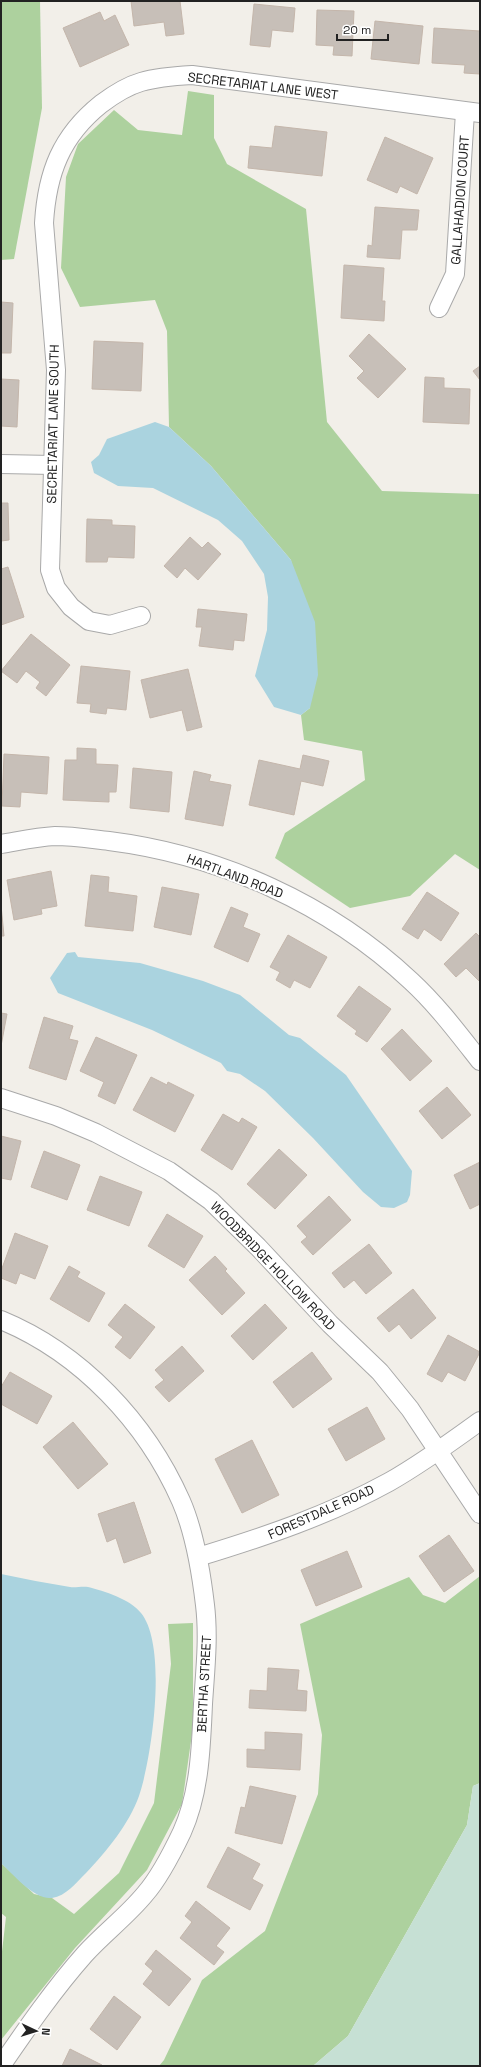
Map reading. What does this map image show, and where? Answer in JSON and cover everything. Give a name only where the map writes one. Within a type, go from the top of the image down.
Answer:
[{"type":"street","name":"SECRETARIAT LANE WEST","points":[[67,139],[88,114],[112,96],[139,83],[164,76],[192,75],[473,112]]},
{"type":"street","name":"GALLAHADION COURT","points":[[438,308],[455,274],[473,112]]},
{"type":"street","name":"SECRETARIAT LANE SOUTH","points":[[67,139],[51,176],[45,201],[44,223],[56,364],[50,570],[56,588],[71,607],[89,620],[110,625],[141,616]]},
{"type":"street","points":[[1,464],[53,465]]},
{"type":"street","name":"HARTLAND ROAD","points":[[1,844],[55,836],[139,845],[198,859],[269,886],[322,914],[378,953],[416,986],[446,1017],[480,1061]]},
{"type":"street","name":"WOODBRIDGE HOLLOW ROAD","points":[[1,1098],[56,1116],[96,1132],[169,1172],[211,1201],[258,1247],[330,1324],[380,1372],[410,1409],[480,1514]]},
{"type":"street","name":"BERTHA STREET","points":[[1,1320],[19,1328],[54,1348],[93,1377],[125,1411],[158,1458],[181,1502],[198,1557],[206,1607],[206,1649],[200,1762],[192,1801],[182,1831],[146,1893],[84,1955],[31,2023],[1,2066]]},
{"type":"street","points":[[437,1451],[480,1421]]},
{"type":"street","name":"FORESTDALE ROAD","points":[[198,1557],[264,1537],[344,1505],[390,1481],[437,1451]]},
{"type":"green space","points":[[1,1],[40,1],[42,108],[14,259],[1,260]]},
{"type":"green space","points":[[188,91],[214,95],[214,138],[227,164],[306,209],[327,422],[382,491],[479,494],[480,497],[480,870],[455,854],[410,896],[350,908],[275,858],[285,833],[365,780],[362,751],[304,740],[301,715],[310,708],[291,560],[211,466],[169,427],[167,331],[155,300],[80,307],[61,268],[66,177],[78,144],[114,110],[138,130],[182,135]]},
{"type":"green space","points":[[480,1576],[480,1783],[473,1786],[467,1825],[348,2036],[313,2066],[159,2066],[164,2060],[202,1980],[265,1931],[318,1794],[322,1735],[300,1624],[409,1577],[423,1595],[445,1603]]},
{"type":"green space","points":[[193,1623],[193,1727],[182,1804],[147,1870],[75,1948],[1,2040],[1,1960],[6,1917],[1,1913],[1,1863],[34,1894],[52,1898],[74,1914],[119,1873],[154,1803],[171,1664],[168,1624]]},
{"type":"green space","points":[[480,1783],[480,2066],[313,2066],[348,2036],[467,1825],[473,1786]]},
{"type":"water","points":[[155,422],[169,427],[211,466],[291,560],[315,622],[318,675],[310,708],[301,715],[274,707],[255,676],[267,630],[268,597],[264,574],[242,541],[218,520],[153,488],[118,486],[94,473],[91,462],[99,455],[107,439]]},
{"type":"water","points":[[75,952],[78,957],[140,963],[203,981],[240,995],[289,1035],[300,1038],[346,1075],[412,1171],[410,1195],[407,1202],[394,1208],[381,1207],[363,1192],[313,1138],[265,1091],[240,1074],[227,1071],[221,1063],[152,1030],[58,993],[50,978],[67,953]]},
{"type":"water","points":[[1,1574],[70,1587],[88,1587],[109,1593],[124,1600],[141,1613],[149,1629],[154,1650],[156,1675],[155,1703],[149,1756],[144,1779],[135,1806],[116,1837],[86,1873],[62,1895],[52,1898],[45,1898],[31,1891],[1,1863]]},
{"type":"building","points":[[131,1],[180,1],[184,34],[166,36],[164,22],[134,26]]},
{"type":"building","points":[[254,4],[295,8],[293,32],[272,30],[270,47],[250,45]]},
{"type":"building","points":[[317,10],[354,11],[352,56],[333,55],[334,46],[316,45]]},
{"type":"building","points":[[100,12],[104,21],[115,15],[129,45],[80,67],[63,28]]},
{"type":"building","points":[[375,21],[423,26],[419,64],[371,59]]},
{"type":"building","points":[[434,28],[480,31],[480,74],[464,73],[465,65],[432,63]]},
{"type":"building","points":[[275,126],[327,132],[322,176],[248,168],[250,146],[272,148]]},
{"type":"building","points":[[385,137],[433,158],[417,194],[400,186],[397,193],[367,180]]},
{"type":"building","points":[[375,207],[419,210],[417,230],[402,230],[400,259],[367,257],[368,245],[372,246]]},
{"type":"building","points":[[344,265],[384,268],[382,301],[385,301],[384,321],[341,318]]},
{"type":"building","points":[[1,302],[13,303],[11,353],[1,353]]},
{"type":"building","points":[[369,334],[406,369],[378,398],[357,378],[364,371],[349,356]]},
{"type":"building","points":[[94,341],[143,343],[141,391],[92,389]]},
{"type":"building","points":[[480,366],[480,380],[473,371]]},
{"type":"building","points":[[425,377],[444,378],[444,388],[470,389],[469,424],[423,422]]},
{"type":"building","points":[[1,379],[19,380],[17,427],[1,426]]},
{"type":"building","points":[[1,503],[8,503],[9,540],[1,541]]},
{"type":"building","points":[[87,519],[112,520],[112,525],[135,526],[134,558],[108,557],[107,562],[86,562]]},
{"type":"building","points":[[190,537],[202,548],[208,542],[221,554],[198,580],[185,568],[177,578],[164,566]]},
{"type":"building","points":[[8,567],[24,617],[1,625],[1,569]]},
{"type":"building","points":[[198,609],[247,614],[244,641],[234,640],[233,650],[199,646],[202,627],[196,627]]},
{"type":"building","points":[[31,634],[70,665],[46,696],[36,688],[40,682],[26,671],[17,683],[1,671]]},
{"type":"building","points":[[81,666],[130,671],[126,710],[107,708],[106,714],[90,712],[91,704],[77,703]]},
{"type":"building","points":[[188,669],[202,727],[187,731],[182,710],[150,718],[141,680]]},
{"type":"building","points":[[77,748],[96,749],[96,764],[118,765],[116,792],[109,792],[109,802],[63,800],[65,760],[77,760]]},
{"type":"building","points":[[4,754],[49,757],[47,794],[21,792],[20,807],[2,806]]},
{"type":"building","points":[[303,755],[329,761],[323,786],[301,781],[294,815],[249,805],[259,760],[300,769]]},
{"type":"building","points":[[133,768],[172,772],[169,812],[130,808]]},
{"type":"building","points":[[194,771],[211,775],[209,781],[231,785],[223,826],[185,819]]},
{"type":"building","points":[[51,871],[57,906],[41,909],[42,914],[14,920],[7,880]]},
{"type":"building","points":[[91,875],[109,877],[108,892],[137,896],[133,931],[85,926]]},
{"type":"building","points":[[162,887],[199,894],[191,935],[154,927]]},
{"type":"building","points":[[427,892],[459,913],[441,941],[424,929],[418,939],[402,929]]},
{"type":"building","points":[[1,905],[4,936],[1,936]]},
{"type":"building","points":[[231,907],[248,914],[243,927],[260,934],[248,962],[214,947]]},
{"type":"building","points":[[476,933],[480,937],[479,981],[466,968],[456,977],[444,964]]},
{"type":"building","points":[[288,935],[327,957],[310,988],[294,980],[290,988],[276,980],[280,972],[270,967]]},
{"type":"building","points":[[359,986],[391,1009],[367,1042],[355,1034],[357,1031],[337,1016]]},
{"type":"building","points":[[1,1013],[7,1014],[1,1046]]},
{"type":"building","points":[[44,1017],[73,1026],[69,1039],[78,1041],[66,1080],[29,1068]]},
{"type":"building","points":[[402,1029],[432,1061],[410,1081],[381,1049]]},
{"type":"building","points":[[96,1037],[137,1055],[115,1104],[98,1096],[104,1082],[80,1071]]},
{"type":"building","points":[[151,1077],[167,1085],[168,1082],[194,1095],[175,1132],[133,1110]]},
{"type":"building","points":[[447,1087],[471,1115],[442,1139],[419,1111]]},
{"type":"building","points":[[223,1114],[239,1123],[242,1118],[257,1127],[232,1170],[201,1150]]},
{"type":"building","points":[[1,1136],[21,1141],[11,1180],[1,1178]]},
{"type":"building","points":[[279,1149],[307,1175],[275,1209],[247,1184]]},
{"type":"building","points":[[44,1151],[80,1165],[67,1200],[31,1187]]},
{"type":"building","points":[[480,1162],[480,1204],[470,1209],[454,1175]]},
{"type":"building","points":[[100,1176],[142,1192],[129,1226],[87,1210]]},
{"type":"building","points":[[329,1196],[351,1220],[313,1255],[301,1242],[307,1237],[297,1226]]},
{"type":"building","points":[[167,1214],[203,1236],[184,1268],[148,1246]]},
{"type":"building","points":[[15,1233],[48,1246],[35,1279],[20,1273],[16,1284],[1,1278],[1,1271]]},
{"type":"building","points":[[369,1244],[392,1273],[366,1294],[354,1280],[344,1288],[332,1273]]},
{"type":"building","points":[[215,1256],[227,1269],[225,1271],[245,1293],[222,1315],[189,1280]]},
{"type":"building","points":[[69,1266],[80,1272],[77,1277],[105,1293],[89,1322],[50,1299]]},
{"type":"building","points":[[413,1289],[436,1318],[411,1339],[399,1324],[389,1332],[377,1318]]},
{"type":"building","points":[[125,1304],[155,1327],[130,1359],[115,1347],[123,1337],[108,1325]]},
{"type":"building","points":[[265,1304],[287,1328],[253,1360],[231,1336]]},
{"type":"building","points":[[448,1335],[480,1352],[465,1381],[448,1372],[442,1382],[427,1374]]},
{"type":"building","points":[[182,1346],[204,1371],[169,1402],[155,1387],[164,1380],[155,1370]]},
{"type":"building","points":[[312,1352],[332,1379],[293,1408],[273,1382]]},
{"type":"building","points":[[10,1372],[52,1396],[37,1424],[1,1404],[1,1387]]},
{"type":"building","points":[[367,1407],[385,1439],[346,1461],[328,1429]]},
{"type":"building","points":[[73,1422],[108,1464],[78,1489],[43,1447]]},
{"type":"building","points":[[252,1440],[279,1495],[242,1513],[215,1459]]},
{"type":"building","points":[[134,1502],[151,1553],[124,1563],[116,1538],[107,1542],[98,1514]]},
{"type":"building","points":[[449,1535],[474,1571],[444,1592],[419,1556]]},
{"type":"building","points":[[347,1551],[362,1587],[316,1606],[301,1570]]},
{"type":"building","points":[[268,1668],[299,1670],[297,1690],[307,1691],[306,1711],[249,1708],[250,1690],[267,1691]]},
{"type":"building","points":[[265,1732],[302,1734],[300,1770],[247,1767],[247,1749],[265,1750]]},
{"type":"building","points":[[250,1786],[296,1796],[282,1844],[235,1833],[241,1807],[245,1808]]},
{"type":"building","points":[[228,1847],[260,1864],[252,1879],[263,1885],[250,1910],[207,1887]]},
{"type":"building","points":[[196,1901],[230,1928],[216,1946],[224,1952],[214,1965],[180,1938],[192,1922],[185,1916]]},
{"type":"building","points":[[156,1950],[191,1979],[169,2006],[143,1984],[153,1971],[145,1964]]},
{"type":"building","points":[[114,1996],[141,2017],[117,2050],[90,2029]]},
{"type":"building","points":[[70,2049],[102,2065],[62,2066]]}]
